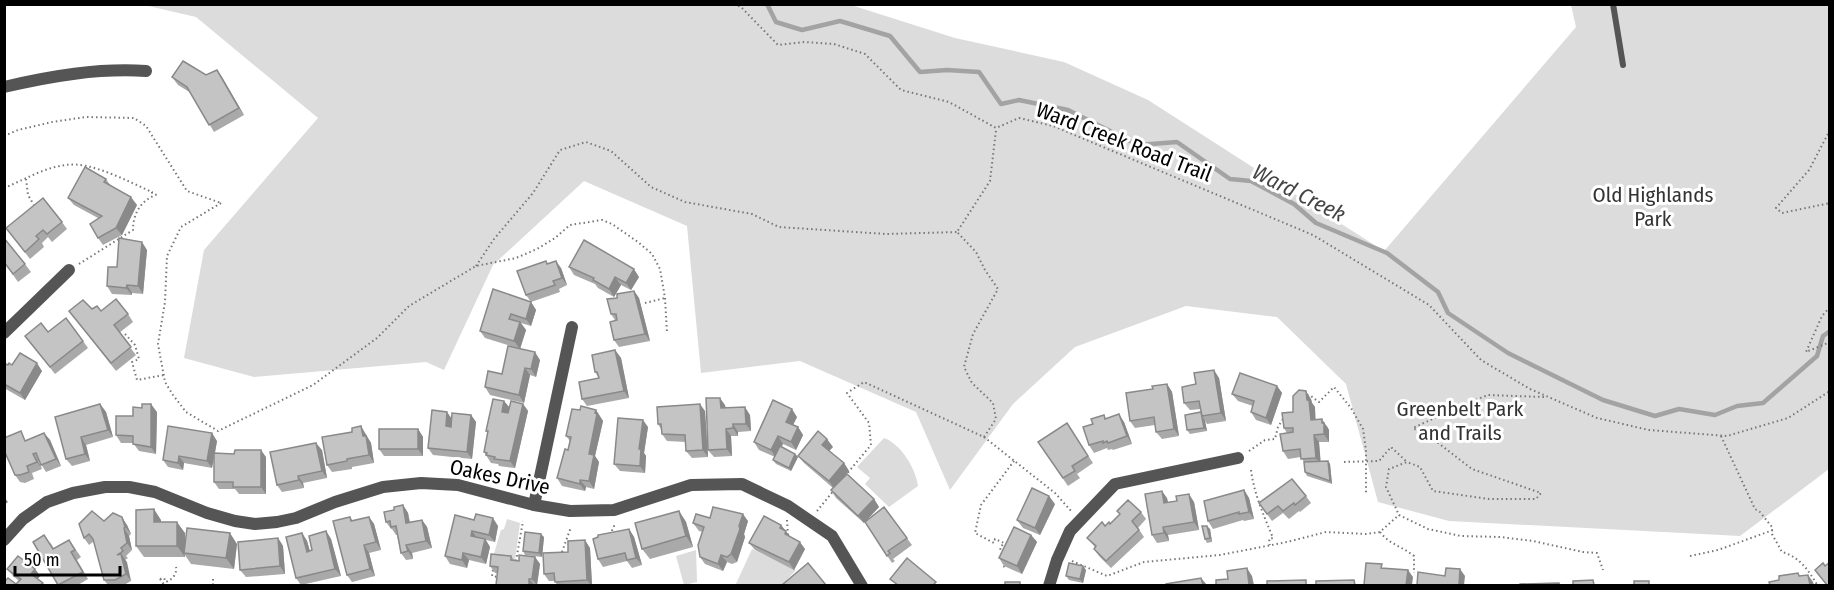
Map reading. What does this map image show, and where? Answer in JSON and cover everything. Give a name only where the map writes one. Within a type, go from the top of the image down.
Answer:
[{"type":"street","points":[[4,87],[47,76],[126,70],[146,71]]},
{"type":"street","points":[[4,333],[69,270]]},
{"type":"street","points":[[534,505],[572,327]]},
{"type":"street","points":[[1049,585],[1070,531],[1115,484],[1238,458]]},
{"type":"street","name":"Oakes Drive","points":[[4,540],[22,519],[47,502],[73,493],[105,487],[129,486],[154,492],[207,513],[255,524],[296,518],[334,502],[383,487],[421,483],[458,485],[534,505],[570,511],[614,510],[691,485],[742,484],[788,506],[832,536],[862,585]]},
{"type":"lane","points":[[1613,4],[1623,65]]},
{"type":"path","points":[[734,4],[741,7],[778,45],[804,42],[834,44],[865,54],[901,90],[949,102],[996,128],[990,181],[957,232]]},
{"type":"path","points":[[4,136],[52,122],[86,117],[134,118],[146,126],[187,191],[221,203],[181,227],[167,256],[165,302],[158,344],[165,382],[173,395],[186,412],[218,431],[314,385],[376,338],[409,306],[476,266],[516,258],[537,249],[570,225],[602,220],[612,224],[652,254],[660,269],[665,298],[667,333]]},
{"type":"path","name":"Ward Creek Road Trail","points":[[996,128],[1019,118],[1053,126],[1313,235],[1429,305],[1481,360],[1530,389],[1597,418],[1649,430],[1727,436],[1788,418],[1830,391]]},
{"type":"path","points":[[1830,130],[1809,170],[1776,208],[1782,213],[1830,203]]},
{"type":"path","points":[[476,266],[494,239],[533,194],[560,150],[586,142],[611,151],[651,187],[685,202],[752,214],[779,227],[886,234],[957,232],[976,252],[998,289],[974,333],[964,367],[972,383],[993,403],[996,419],[984,437]]},
{"type":"path","points":[[4,188],[67,164],[82,165],[100,171],[152,192],[152,196]]},
{"type":"path","points":[[26,179],[28,195],[35,207]]},
{"type":"path","points":[[69,270],[133,230],[133,217],[140,206],[158,194]]},
{"type":"path","points":[[645,303],[665,298]]},
{"type":"path","points":[[1830,307],[1822,316],[1806,352],[1830,342]]},
{"type":"path","points":[[125,334],[135,345],[139,358],[132,362],[137,380],[164,375]]},
{"type":"path","points":[[844,478],[871,445],[869,423],[847,393],[864,382],[984,437],[1055,493],[1080,521]]},
{"type":"path","points":[[1304,395],[1311,396],[1319,402],[1334,387],[1351,408],[1363,429],[1366,495]]},
{"type":"path","points":[[1344,462],[1378,461],[1391,447],[1407,462],[1420,467],[1433,490],[1489,499],[1536,499],[1541,493],[1472,469],[1437,442],[1413,428],[1488,395],[1547,396]]},
{"type":"path","points":[[1238,458],[1265,440],[1275,439],[1278,427],[1289,414]]},
{"type":"path","points":[[1721,436],[1755,509],[1760,512],[1773,530],[1772,534],[1782,552],[1794,555],[1807,568],[1818,585]]},
{"type":"path","points":[[1006,568],[1003,566],[1000,548],[1004,543],[996,539],[994,543],[975,533],[981,505],[1014,461]]},
{"type":"path","points":[[1407,462],[1389,469],[1386,487],[1400,515],[1428,529],[1461,536],[1500,537],[1597,553],[1603,570]]},
{"type":"path","points":[[1251,471],[1252,481],[1273,538],[1269,539],[1270,545]]},
{"type":"path","points":[[809,520],[837,487]]},
{"type":"path","points":[[1059,556],[1107,576],[1144,562],[1220,555],[1326,532],[1366,534],[1380,532],[1400,515]]},
{"type":"path","points":[[787,519],[788,535]]},
{"type":"path","points":[[506,560],[517,561],[523,521]]},
{"type":"path","points":[[607,540],[615,523]]},
{"type":"path","points":[[562,558],[563,545],[571,527]]},
{"type":"path","points":[[1690,556],[1725,548],[1773,530]]},
{"type":"path","points":[[1380,532],[1386,539],[1414,556],[1414,573]]},
{"type":"path","points":[[519,550],[525,551]]},
{"type":"path","points":[[165,585],[160,579],[164,578],[166,582],[171,579],[176,574],[176,567]]},
{"type":"path","points":[[494,567],[492,576],[498,577],[498,585]]},
{"type":"path","points":[[213,579],[213,585]]},
{"type":"green space","points":[[144,5],[851,5],[955,38],[1064,62],[1148,100],[1390,255],[1385,250],[1576,27],[1571,5],[1829,5],[1829,469],[1740,536],[1449,521],[1378,502],[1346,384],[1277,317],[1186,306],[1075,347],[1013,404],[950,490],[916,412],[800,361],[701,373],[687,226],[584,181],[493,265],[444,370],[426,362],[254,377],[184,358],[204,250],[318,118],[196,17]]},
{"type":"green space","points":[[884,438],[902,451],[907,458],[918,486],[889,507],[865,484],[870,478],[857,467]]},
{"type":"green space","points":[[507,519],[520,523],[515,560],[493,557],[501,530],[504,529]]},
{"type":"green space","points":[[752,549],[796,570],[782,585],[735,586]]},
{"type":"green space","points":[[696,550],[697,582],[684,585],[676,556]]},
{"type":"building","points":[[183,61],[206,75],[217,70],[239,108],[209,125],[187,87],[172,77]]},
{"type":"building","points":[[85,167],[106,179],[104,182],[131,197],[116,228],[98,238],[90,224],[102,216],[68,198]]},
{"type":"building","points":[[43,198],[62,222],[47,234],[43,230],[36,236],[39,239],[25,252],[6,228]]},
{"type":"building","points":[[4,238],[25,264],[13,274],[4,262]]},
{"type":"building","points":[[119,238],[142,242],[138,286],[127,285],[126,288],[107,286],[108,267],[117,267]]},
{"type":"building","points":[[584,240],[634,269],[626,283],[615,277],[609,289],[593,280],[594,278],[569,267]]},
{"type":"building","points":[[546,261],[547,264],[556,261],[562,278],[553,281],[555,285],[526,295],[517,271]]},
{"type":"building","points":[[493,289],[531,302],[526,319],[511,314],[509,319],[520,322],[514,341],[480,331]]},
{"type":"building","points":[[634,291],[645,334],[614,340],[610,322],[617,320],[616,314],[611,314],[607,299],[617,298],[617,294]]},
{"type":"building","points":[[116,299],[128,314],[114,325],[131,347],[111,363],[69,311],[83,300],[92,309],[97,306],[101,311]]},
{"type":"building","points":[[66,318],[83,341],[50,367],[25,336],[41,323],[48,332]]},
{"type":"building","points":[[508,346],[535,352],[531,369],[525,368],[519,395],[485,387],[488,371],[502,374]]},
{"type":"building","points":[[615,350],[624,391],[582,399],[579,382],[599,378],[595,372],[592,355]]},
{"type":"building","points":[[20,353],[37,363],[20,393],[4,384],[4,363],[12,365]]},
{"type":"building","points":[[1214,370],[1221,413],[1202,416],[1199,401],[1184,403],[1182,387],[1196,384],[1194,373]]},
{"type":"building","points":[[1240,373],[1277,386],[1266,418],[1251,412],[1254,401],[1232,394]]},
{"type":"building","points":[[1167,384],[1174,429],[1156,432],[1154,417],[1130,421],[1126,393],[1153,389],[1152,386]]},
{"type":"building","points":[[1299,390],[1306,391],[1311,420],[1322,419],[1324,423],[1324,434],[1314,435],[1316,458],[1301,459],[1300,449],[1283,451],[1280,434],[1293,432],[1293,428],[1284,428],[1282,413],[1293,412],[1293,396]]},
{"type":"building","points":[[706,398],[720,398],[721,408],[745,407],[746,424],[733,424],[733,428],[726,429],[727,449],[708,450]]},
{"type":"building","points":[[493,399],[504,401],[502,412],[508,413],[511,401],[523,404],[510,461],[494,459],[495,457],[486,455],[487,453],[484,452]]},
{"type":"building","points":[[773,400],[792,409],[786,422],[798,427],[791,442],[778,436],[771,450],[754,442]]},
{"type":"building","points":[[100,404],[108,430],[81,437],[85,454],[66,459],[55,417]]},
{"type":"building","points":[[142,404],[151,404],[151,447],[133,444],[133,436],[116,435],[116,416],[133,416],[133,407],[142,408]]},
{"type":"building","points":[[700,404],[703,450],[686,451],[685,435],[662,434],[661,424],[658,424],[657,407]]},
{"type":"building","points":[[581,406],[596,410],[597,414],[589,454],[594,455],[589,481],[580,480],[580,484],[557,478],[565,449],[568,450],[571,437],[566,436],[572,409],[580,410]]},
{"type":"building","points":[[432,410],[447,412],[446,426],[451,427],[452,413],[471,415],[467,452],[428,448]]},
{"type":"building","points":[[1201,412],[1204,428],[1187,430],[1185,415]]},
{"type":"building","points":[[1119,414],[1127,436],[1108,443],[1107,441],[1103,443],[1103,441],[1089,445],[1083,427],[1093,424],[1091,419],[1104,415],[1105,419]]},
{"type":"building","points":[[618,418],[643,420],[639,449],[641,449],[640,466],[614,464]]},
{"type":"building","points":[[1067,423],[1088,456],[1072,466],[1075,471],[1063,478],[1038,442]]},
{"type":"building","points":[[168,426],[212,433],[207,461],[179,456],[178,463],[163,460]]},
{"type":"building","points":[[361,426],[363,436],[366,436],[369,455],[327,465],[322,437],[352,432],[352,428]]},
{"type":"building","points":[[379,429],[418,429],[418,449],[379,449]]},
{"type":"building","points":[[21,431],[25,441],[44,433],[56,459],[41,465],[36,453],[33,454],[37,462],[27,466],[29,472],[15,475],[4,450],[4,438]]},
{"type":"building","points":[[818,431],[827,439],[822,445],[844,463],[829,481],[798,456]]},
{"type":"building","points":[[316,443],[322,471],[298,476],[299,480],[277,485],[270,452]]},
{"type":"building","points":[[780,446],[795,454],[789,468],[773,460]]},
{"type":"building","points":[[235,450],[261,450],[261,487],[233,487],[233,482],[214,482],[214,453],[234,454]]},
{"type":"building","points":[[1328,461],[1330,481],[1305,472],[1304,462]]},
{"type":"building","points":[[847,474],[874,499],[858,516],[831,490]]},
{"type":"building","points":[[1292,479],[1306,496],[1283,511],[1278,506],[1267,514],[1259,503]]},
{"type":"building","points":[[1032,488],[1049,496],[1035,528],[1017,520]]},
{"type":"building","points":[[1244,490],[1249,512],[1239,514],[1239,512],[1208,521],[1204,501]]},
{"type":"building","points":[[1162,491],[1164,503],[1177,501],[1176,496],[1189,494],[1194,522],[1163,527],[1164,533],[1152,535],[1145,494]]},
{"type":"building","points":[[1128,500],[1141,512],[1132,521],[1139,530],[1106,561],[1094,549],[1096,546],[1087,538],[1102,522],[1105,526],[1109,522],[1110,524],[1120,514],[1117,511]]},
{"type":"building","points":[[403,505],[406,523],[422,520],[426,541],[406,545],[408,551],[401,553],[396,526],[391,527],[390,521],[386,522],[384,512]]},
{"type":"building","points":[[713,507],[743,514],[731,554],[727,557],[721,555],[718,564],[700,557],[698,545],[704,527],[693,523],[696,514],[710,518]]},
{"type":"building","points":[[884,507],[907,538],[888,551],[890,553],[887,556],[865,522]]},
{"type":"building","points":[[154,509],[154,522],[177,522],[177,546],[136,546],[136,510]]},
{"type":"building","points":[[92,511],[104,521],[113,513],[122,517],[127,543],[121,548],[123,551],[117,555],[121,554],[126,574],[115,580],[104,580],[93,539],[89,534],[84,538],[79,524]]},
{"type":"building","points":[[679,511],[686,536],[642,549],[635,523]]},
{"type":"building","points":[[476,514],[493,518],[489,535],[472,531],[471,536],[485,539],[481,557],[463,553],[462,560],[445,556],[455,515],[474,520]]},
{"type":"building","points":[[764,516],[781,525],[780,528],[786,531],[785,534],[800,542],[789,562],[749,543]]},
{"type":"building","points":[[350,517],[351,521],[369,517],[376,542],[364,545],[370,569],[347,575],[333,521]]},
{"type":"building","points":[[1202,526],[1207,526],[1210,538],[1205,539]]},
{"type":"building","points":[[1014,527],[1031,535],[1017,566],[999,558]]},
{"type":"building","points":[[187,528],[230,533],[226,558],[184,553]]},
{"type":"building","points":[[629,529],[636,558],[627,560],[625,553],[598,559],[593,539],[598,535]]},
{"type":"building","points":[[326,531],[335,569],[296,578],[286,537],[302,533],[307,552],[312,550],[309,536]]},
{"type":"building","points":[[525,532],[541,534],[539,553],[523,551]]},
{"type":"building","points":[[44,535],[53,549],[69,540],[75,550],[71,552],[83,572],[58,585],[33,542]]},
{"type":"building","points":[[278,538],[280,566],[240,570],[238,542]]},
{"type":"building","points":[[585,540],[587,580],[555,582],[554,573],[544,574],[543,553],[568,552],[568,541]]},
{"type":"building","points":[[491,554],[511,556],[511,560],[519,561],[519,555],[535,557],[529,585],[496,585],[498,567],[490,566]]},
{"type":"building","points":[[18,556],[35,569],[31,574],[43,583],[40,585],[4,585],[8,578],[16,584],[21,579],[7,569]]},
{"type":"building","points":[[907,558],[936,582],[933,585],[898,585],[890,579]]},
{"type":"building","points":[[1830,562],[1830,585],[1827,585],[1815,570],[1823,563],[1825,566]]},
{"type":"building","points":[[808,563],[826,585],[782,585]]},
{"type":"building","points":[[1069,563],[1083,566],[1080,579],[1066,576]]},
{"type":"building","points":[[1366,563],[1382,564],[1381,568],[1408,570],[1406,585],[1364,585]]},
{"type":"building","points":[[1247,568],[1251,585],[1216,585],[1216,580],[1228,579],[1227,571]]},
{"type":"building","points":[[1446,568],[1460,569],[1459,585],[1417,585],[1418,572],[1445,576]]},
{"type":"building","points":[[1798,573],[1799,576],[1808,575],[1810,585],[1770,585],[1769,582],[1779,580],[1779,576]]},
{"type":"building","points":[[1201,578],[1203,585],[1166,585],[1166,584]]},
{"type":"building","points":[[1306,580],[1306,585],[1267,585],[1267,581]]},
{"type":"building","points":[[1354,580],[1355,585],[1316,585],[1316,581]]},
{"type":"building","points":[[1593,580],[1594,585],[1573,585],[1573,581]]},
{"type":"building","points":[[1634,581],[1649,581],[1649,585],[1634,585]]},
{"type":"building","points":[[1005,582],[1020,582],[1020,585],[1005,585]]},
{"type":"building","points":[[1559,583],[1560,585],[1520,585],[1520,584]]},
{"type":"waterway","name":"Ward Creek","points":[[767,4],[776,22],[802,30],[840,21],[890,36],[920,72],[947,70],[979,72],[1001,104],[1019,100],[1068,110],[1138,145],[1177,142],[1230,179],[1251,181],[1294,204],[1316,223],[1387,253],[1438,292],[1448,313],[1508,353],[1603,400],[1655,416],[1679,409],[1715,415],[1737,406],[1763,403],[1817,356],[1823,336],[1830,331]]},
{"type":"park label","name":"Old Highlands Park","points":[[1653,207]]},
{"type":"park label","name":"Greenbelt Park and Trails","points":[[1460,421]]}]
